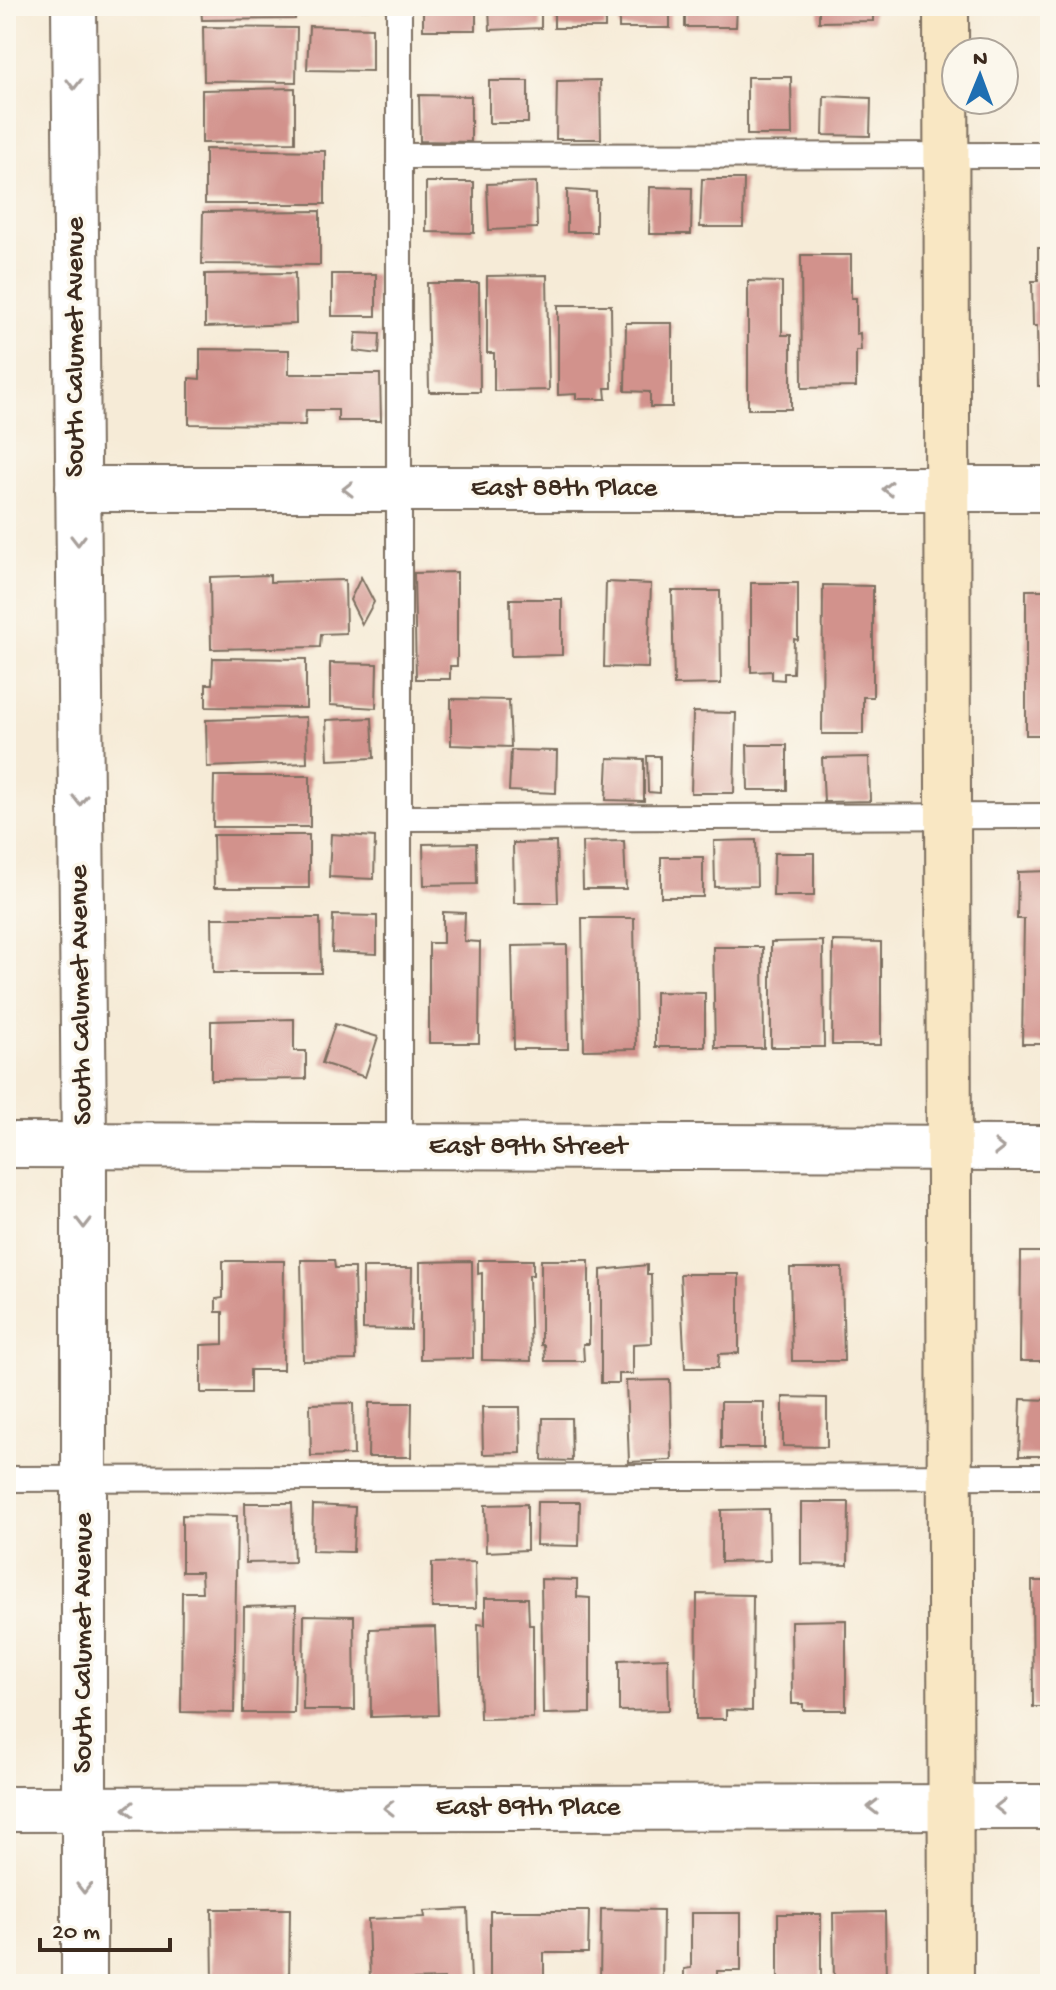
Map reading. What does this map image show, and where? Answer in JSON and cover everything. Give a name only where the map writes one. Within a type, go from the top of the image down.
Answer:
[{"type":"street","name":"South Calumet Avenue","points":[[74,6],[84,1145],[84,1984]]},
{"type":"street","points":[[946,6],[951,1984]]},
{"type":"street","name":"East 88th Place","points":[[78,489],[1050,489]]},
{"type":"street","name":"East 89th Street","points":[[6,1145],[1050,1148]]},
{"type":"street","name":"East 89th Place","points":[[6,1809],[1050,1807]]},
{"type":"lane","points":[[399,6],[399,1146]]},
{"type":"lane","points":[[399,156],[1050,155]]},
{"type":"lane","points":[[400,818],[1050,816]]},
{"type":"lane","points":[[6,1479],[1050,1476]]},
{"type":"building","points":[[201,6],[295,6],[295,19],[202,20]]},
{"type":"building","points":[[329,6],[370,6],[370,9],[329,10]]},
{"type":"building","points":[[423,6],[476,6],[476,30],[423,30]]},
{"type":"building","points":[[489,6],[541,6],[541,28],[490,30]]},
{"type":"building","points":[[554,6],[605,6],[605,28],[554,28]]},
{"type":"building","points":[[619,6],[670,6],[670,28],[619,28]]},
{"type":"building","points":[[685,6],[737,6],[736,27],[685,27]]},
{"type":"building","points":[[819,6],[873,6],[873,21],[819,22]]},
{"type":"building","points":[[1038,6],[1050,6],[1050,36],[1044,36],[1045,13],[1038,12]]},
{"type":"building","points":[[309,26],[372,28],[372,71],[307,70]]},
{"type":"building","points":[[203,27],[297,28],[296,82],[204,81]]},
{"type":"building","points":[[747,77],[791,77],[792,135],[747,135]]},
{"type":"building","points":[[600,80],[601,139],[556,139],[557,81]]},
{"type":"building","points":[[489,81],[528,81],[528,123],[489,123]]},
{"type":"building","points":[[295,88],[295,142],[202,143],[202,90]]},
{"type":"building","points":[[419,95],[471,96],[471,142],[420,141]]},
{"type":"building","points":[[824,96],[871,98],[870,136],[823,135]]},
{"type":"building","points":[[205,149],[325,151],[325,204],[205,204]]},
{"type":"building","points":[[702,179],[744,179],[743,227],[700,227]]},
{"type":"building","points":[[426,182],[474,182],[474,233],[426,232]]},
{"type":"building","points":[[536,182],[537,228],[489,230],[487,184]]},
{"type":"building","points":[[650,187],[692,188],[691,234],[649,234]]},
{"type":"building","points":[[567,190],[596,192],[596,232],[567,232]]},
{"type":"building","points":[[320,211],[320,265],[202,264],[203,212]]},
{"type":"building","points":[[1038,248],[1050,248],[1050,386],[1038,386],[1037,326],[1033,326],[1032,281],[1038,281]]},
{"type":"building","points":[[801,255],[851,255],[851,298],[856,298],[856,334],[860,333],[861,351],[856,351],[856,387],[802,388]]},
{"type":"building","points":[[295,273],[296,324],[205,327],[205,274]]},
{"type":"building","points":[[332,274],[376,274],[376,316],[332,316]]},
{"type":"building","points":[[547,275],[549,390],[494,391],[494,353],[487,353],[487,276]]},
{"type":"building","points":[[748,281],[782,282],[782,335],[791,335],[791,409],[748,409]]},
{"type":"building","points":[[427,283],[479,283],[480,392],[429,392]]},
{"type":"building","points":[[558,305],[611,305],[612,388],[605,388],[606,399],[576,399],[576,394],[558,395]]},
{"type":"building","points":[[626,323],[672,323],[672,407],[650,407],[650,392],[625,391]]},
{"type":"building","points":[[356,333],[380,334],[379,354],[354,351]]},
{"type":"building","points":[[200,349],[289,350],[289,374],[380,374],[381,421],[338,421],[338,410],[306,410],[305,425],[189,424],[189,378],[200,379]]},
{"type":"building","points":[[457,572],[457,666],[450,666],[450,679],[416,679],[414,573]]},
{"type":"building","points":[[270,575],[270,582],[345,580],[346,633],[321,634],[320,647],[211,649],[210,577]]},
{"type":"building","points":[[361,577],[374,602],[362,624],[350,600]]},
{"type":"building","points":[[606,582],[651,584],[648,668],[604,667]]},
{"type":"building","points":[[751,583],[798,583],[798,640],[794,639],[793,673],[784,673],[784,680],[772,679],[772,671],[751,672]]},
{"type":"building","points":[[823,585],[873,586],[873,697],[863,697],[863,734],[822,734]]},
{"type":"building","points":[[1026,590],[1050,590],[1050,735],[1026,735]]},
{"type":"building","points":[[672,591],[720,591],[721,684],[674,685]]},
{"type":"building","points":[[510,599],[562,599],[562,655],[511,656]]},
{"type":"building","points":[[213,658],[306,659],[306,708],[206,707],[206,684],[212,684]]},
{"type":"building","points":[[330,663],[377,664],[376,708],[330,705]]},
{"type":"building","points":[[451,699],[509,700],[511,747],[451,745]]},
{"type":"building","points":[[693,712],[736,713],[734,793],[691,793]]},
{"type":"building","points":[[306,717],[307,763],[207,767],[206,720]]},
{"type":"building","points":[[372,718],[374,758],[328,760],[326,720]]},
{"type":"building","points":[[747,745],[787,745],[787,790],[748,790]]},
{"type":"building","points":[[511,750],[557,751],[556,793],[509,791]]},
{"type":"building","points":[[647,756],[660,756],[660,793],[648,792]]},
{"type":"building","points":[[869,757],[870,801],[824,802],[822,758]]},
{"type":"building","points":[[608,758],[644,759],[644,801],[606,800]]},
{"type":"building","points":[[214,776],[310,776],[310,827],[213,827]]},
{"type":"building","points":[[331,834],[375,837],[374,879],[329,877]]},
{"type":"building","points":[[213,835],[309,835],[309,888],[214,888]]},
{"type":"building","points":[[756,840],[757,886],[715,887],[714,841]]},
{"type":"building","points":[[624,841],[626,889],[583,889],[582,842]]},
{"type":"building","points":[[556,842],[558,903],[514,903],[513,843]]},
{"type":"building","points":[[476,843],[477,884],[424,885],[423,844]]},
{"type":"building","points":[[774,853],[814,853],[814,896],[773,896]]},
{"type":"building","points":[[661,857],[703,857],[703,897],[661,897]]},
{"type":"building","points":[[1050,871],[1050,1044],[1022,1044],[1024,919],[1017,919],[1018,872]]},
{"type":"building","points":[[443,912],[465,913],[464,941],[480,942],[479,1043],[429,1043],[429,943],[443,943]]},
{"type":"building","points":[[333,915],[377,916],[377,954],[332,952]]},
{"type":"building","points":[[212,918],[320,918],[321,973],[213,973]]},
{"type":"building","points":[[582,918],[634,918],[636,1049],[584,1050]]},
{"type":"building","points":[[823,941],[824,1047],[771,1047],[771,942]]},
{"type":"building","points":[[833,941],[881,942],[881,1045],[832,1045]]},
{"type":"building","points":[[567,945],[568,1049],[514,1049],[512,946]]},
{"type":"building","points":[[713,947],[763,947],[764,1048],[715,1048]]},
{"type":"building","points":[[655,992],[705,993],[705,1047],[655,1047]]},
{"type":"building","points":[[294,1019],[294,1051],[306,1051],[306,1079],[211,1080],[211,1021]]},
{"type":"building","points":[[335,1024],[378,1037],[365,1077],[322,1063]]},
{"type":"building","points":[[1021,1252],[1050,1252],[1050,1361],[1020,1361]]},
{"type":"building","points":[[301,1260],[334,1260],[335,1268],[354,1268],[356,1360],[303,1361]]},
{"type":"building","points":[[478,1260],[533,1260],[533,1275],[529,1275],[531,1361],[482,1360],[482,1273],[478,1274]]},
{"type":"building","points":[[541,1260],[589,1260],[589,1344],[583,1344],[584,1361],[545,1361],[544,1345],[541,1345]]},
{"type":"building","points":[[223,1261],[284,1261],[283,1370],[250,1370],[250,1393],[201,1393],[201,1345],[223,1344],[223,1312],[216,1312],[216,1299],[223,1298]]},
{"type":"building","points":[[472,1261],[473,1358],[420,1359],[420,1262]]},
{"type":"building","points":[[647,1265],[647,1274],[651,1274],[652,1343],[633,1344],[633,1374],[619,1374],[619,1383],[601,1383],[601,1270]]},
{"type":"building","points":[[363,1268],[412,1268],[411,1330],[363,1329]]},
{"type":"building","points":[[790,1268],[842,1268],[844,1361],[792,1361]]},
{"type":"building","points":[[680,1274],[739,1274],[739,1353],[719,1354],[718,1368],[685,1368]]},
{"type":"building","points":[[670,1380],[672,1460],[629,1462],[626,1381]]},
{"type":"building","points":[[783,1397],[827,1398],[827,1447],[783,1446]]},
{"type":"building","points":[[1021,1399],[1050,1400],[1050,1456],[1019,1456]]},
{"type":"building","points":[[721,1402],[764,1402],[764,1448],[721,1448]]},
{"type":"building","points":[[353,1403],[354,1455],[311,1456],[310,1404]]},
{"type":"building","points":[[369,1403],[412,1403],[411,1457],[368,1457]]},
{"type":"building","points":[[482,1407],[520,1407],[521,1453],[483,1454]]},
{"type":"building","points":[[543,1418],[571,1418],[572,1461],[542,1460]]},
{"type":"building","points":[[537,1502],[580,1502],[579,1546],[536,1545]]},
{"type":"building","points":[[801,1502],[849,1502],[848,1565],[801,1564]]},
{"type":"building","points":[[245,1503],[292,1503],[294,1562],[246,1563]]},
{"type":"building","points":[[527,1504],[527,1550],[486,1552],[485,1505]]},
{"type":"building","points":[[313,1505],[355,1507],[353,1552],[312,1551]]},
{"type":"building","points":[[769,1509],[770,1561],[721,1562],[721,1510]]},
{"type":"building","points":[[182,1515],[237,1516],[234,1713],[181,1712],[182,1592],[202,1592],[201,1572],[182,1572]]},
{"type":"building","points":[[475,1562],[476,1608],[432,1608],[432,1563]]},
{"type":"building","points":[[541,1579],[577,1580],[577,1597],[590,1598],[590,1713],[543,1714]]},
{"type":"building","points":[[1032,1581],[1050,1581],[1050,1707],[1033,1707]]},
{"type":"building","points":[[697,1594],[753,1595],[752,1711],[726,1710],[726,1719],[696,1719]]},
{"type":"building","points":[[485,1598],[528,1598],[529,1625],[533,1625],[533,1718],[480,1719],[478,1624],[485,1625]]},
{"type":"building","points":[[296,1605],[294,1713],[243,1713],[244,1607]]},
{"type":"building","points":[[304,1615],[354,1616],[355,1710],[303,1710]]},
{"type":"building","points":[[846,1620],[846,1710],[803,1710],[803,1704],[792,1704],[791,1621]]},
{"type":"building","points":[[435,1627],[438,1715],[371,1717],[370,1629]]},
{"type":"building","points":[[668,1658],[669,1710],[619,1711],[619,1660]]},
{"type":"building","points":[[212,1909],[290,1909],[289,1984],[213,1984]]},
{"type":"building","points":[[468,1909],[471,1981],[467,1984],[444,1984],[444,1979],[370,1981],[368,1919],[425,1917],[424,1911]]},
{"type":"building","points":[[601,1909],[663,1910],[662,1984],[600,1984]]},
{"type":"building","points":[[1047,1910],[1050,1910],[1050,1940],[1047,1940]]},
{"type":"building","points":[[490,1911],[589,1911],[588,1953],[544,1953],[544,1984],[490,1984]]},
{"type":"building","points":[[885,1912],[886,1984],[834,1984],[833,1913]]},
{"type":"building","points":[[691,1913],[741,1913],[741,1971],[717,1971],[717,1984],[684,1984],[684,1969],[691,1968]]},
{"type":"building","points":[[778,1914],[821,1914],[821,1984],[778,1984]]}]
